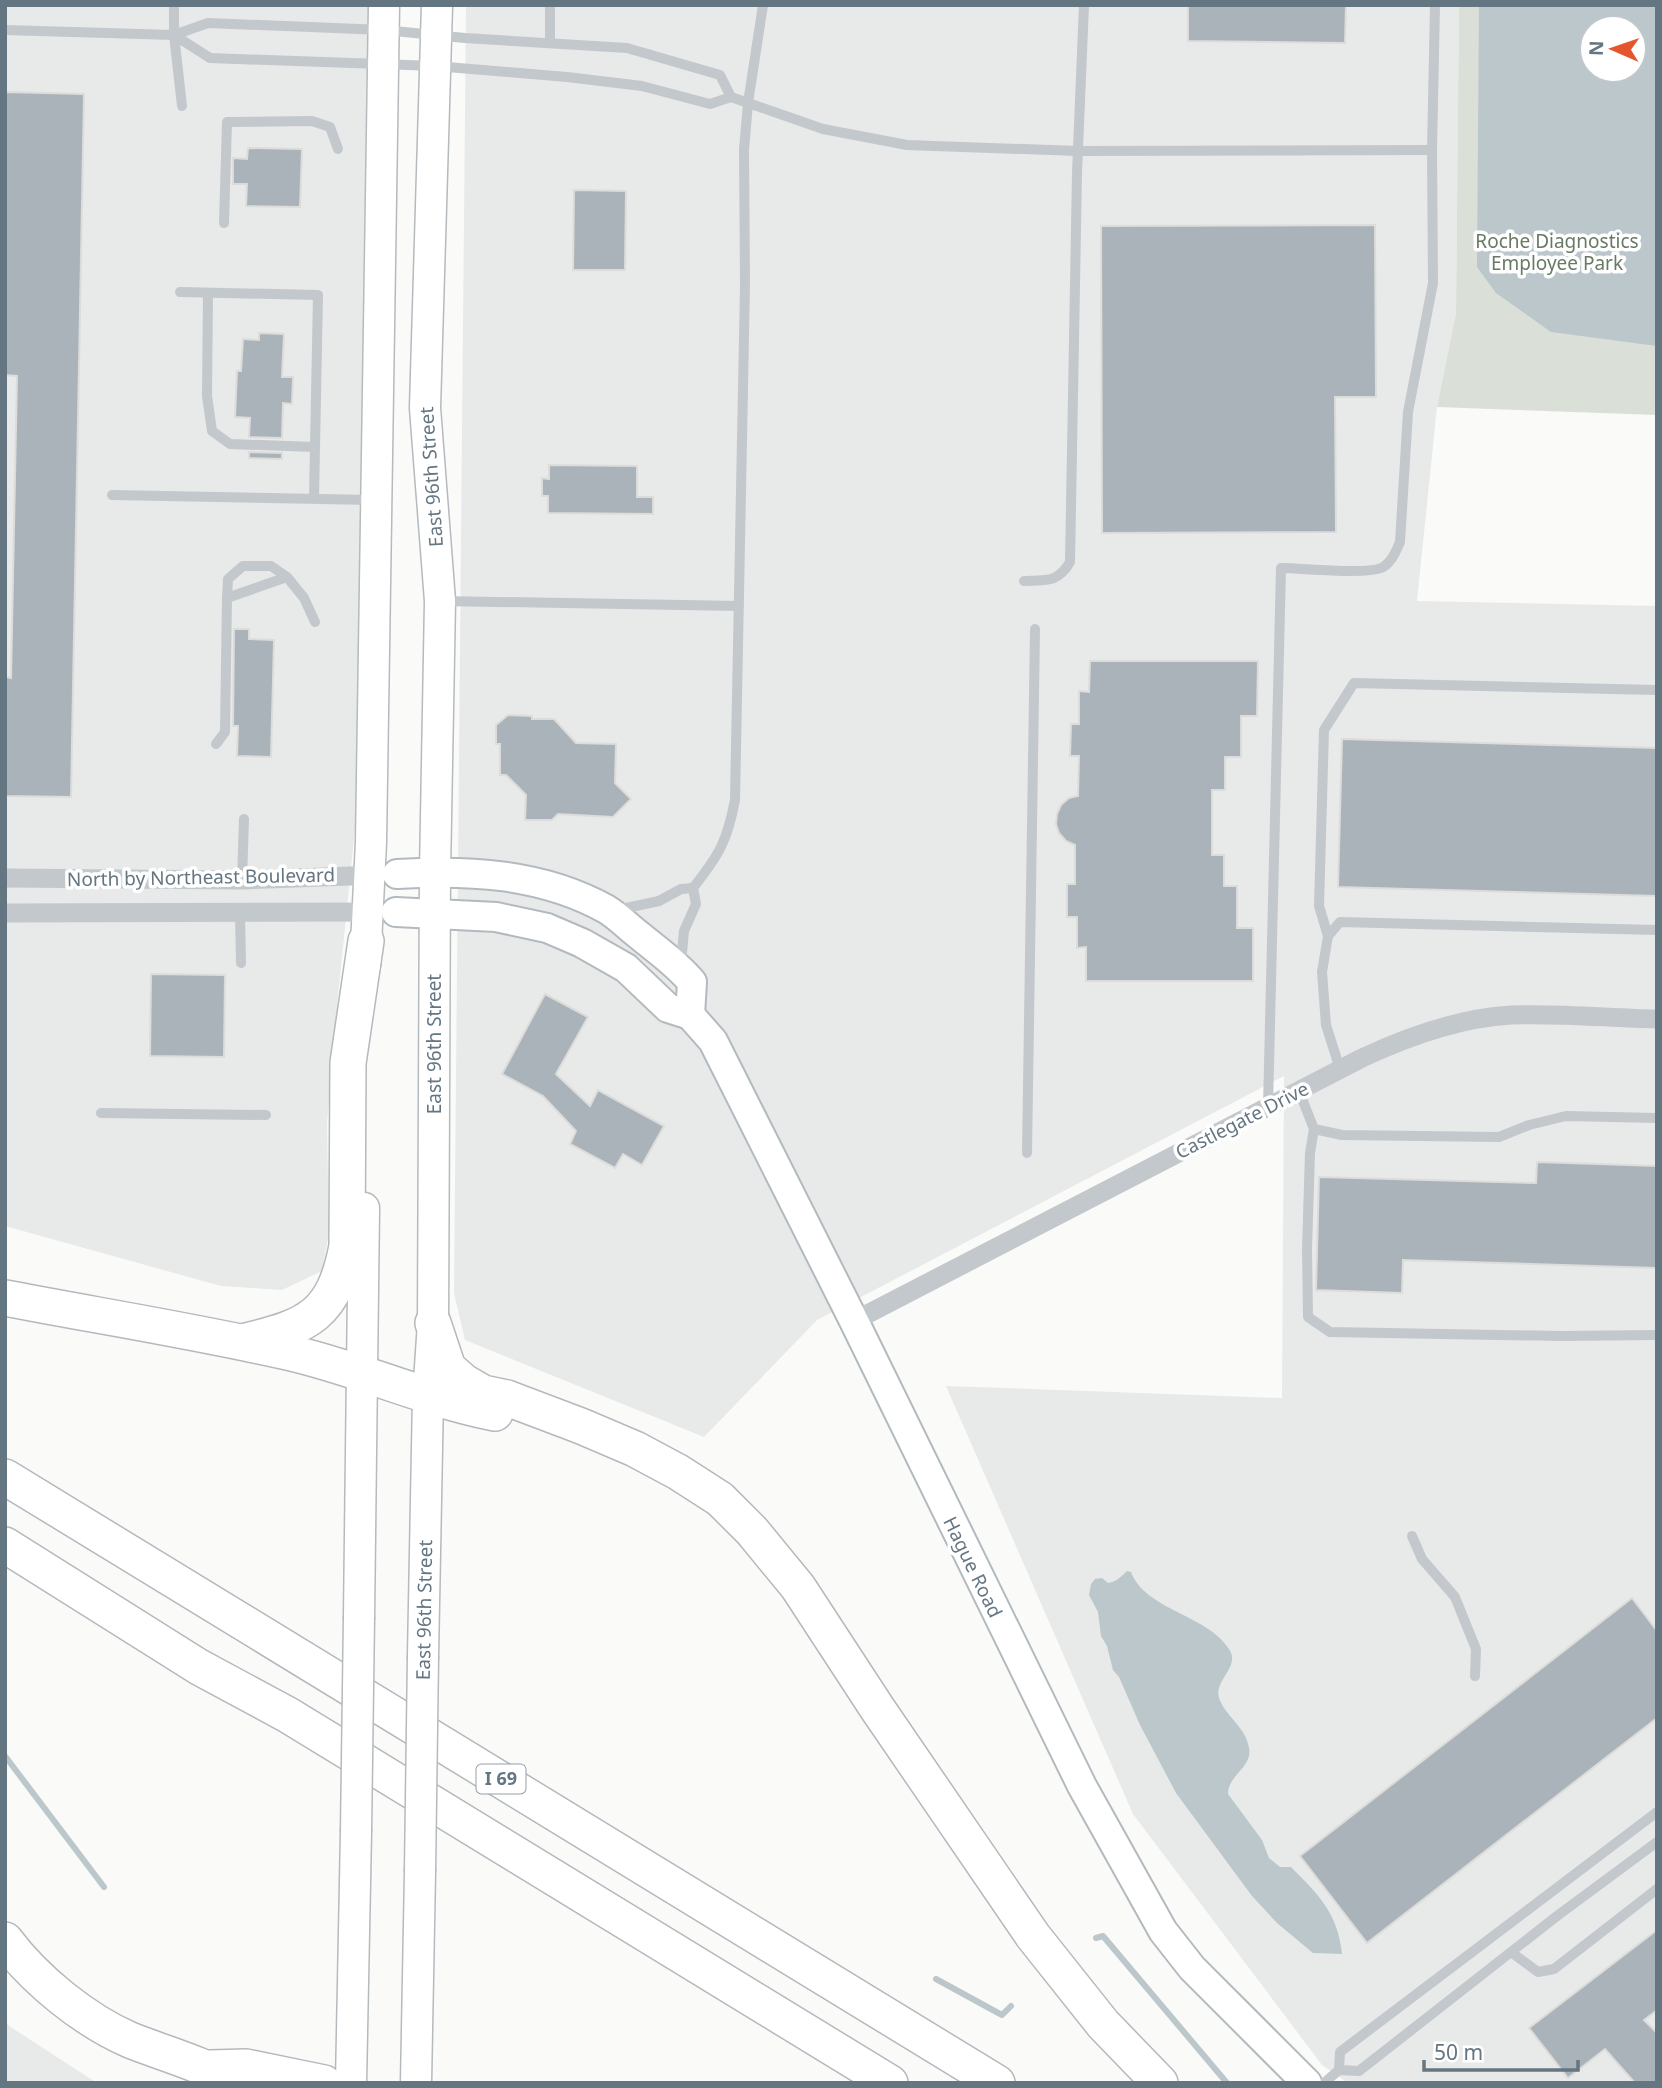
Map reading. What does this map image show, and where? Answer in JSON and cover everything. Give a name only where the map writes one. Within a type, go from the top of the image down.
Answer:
[{"type":"highway","points":[[239,1343],[279,1334],[307,1320],[327,1305],[343,1268],[347,1246],[348,1063],[376,922]]},
{"type":"highway","points":[[5,1298],[288,1352],[463,1407],[505,1415],[541,1413]]},
{"type":"highway","points":[[433,1323],[448,1368],[464,1382],[483,1393],[507,1398],[541,1413],[582,1426],[678,1472],[720,1499],[752,1531],[798,1587],[1033,1936],[1103,2024],[1160,2083]]},
{"type":"highway","name":"I 69","points":[[5,1477],[997,2083]]},
{"type":"highway","points":[[5,1545],[199,1667],[288,1715],[890,2083]]},
{"type":"highway","points":[[5,1940],[43,1983],[78,2009],[129,2039],[222,2076],[246,2067],[324,2083]]},
{"type":"main road","name":"East 96th Street","points":[[416,2083],[428,1396],[433,1323],[435,872],[440,601],[425,408],[437,5]]},
{"type":"main road","points":[[351,2083],[364,1374],[376,922],[383,874],[376,500],[384,18]]},
{"type":"street","points":[[383,874],[483,873],[530,881],[577,896],[609,912],[681,969],[692,982],[690,1015]]},
{"type":"street","name":"North by Northeast Boulevard","points":[[5,878],[242,880],[383,874]]},
{"type":"street","name":"North by Northeast Boulevard","points":[[5,913],[240,914],[376,922]]},
{"type":"street","name":"Hague Road","points":[[376,922],[435,913],[496,917],[556,932],[582,943],[626,968],[668,1008],[690,1015],[713,1041],[1082,1786],[1163,1931],[1192,1968],[1307,2083]]},
{"type":"street","name":"Castlegate Drive","points":[[854,1321],[1340,1069],[1408,1038],[1464,1022],[1514,1015],[1657,1019]]},
{"type":"lane","points":[[174,5],[174,35],[182,106]]},
{"type":"lane","points":[[550,43],[551,5]]},
{"type":"lane","points":[[681,969],[684,931],[696,904],[693,888],[721,851],[731,823],[735,800],[745,271],[744,150],[748,103],[763,5]]},
{"type":"lane","points":[[1024,580],[1051,580],[1064,573],[1070,562],[1084,5]]},
{"type":"lane","points":[[1268,1107],[1280,568],[1382,568],[1393,557],[1400,542],[1408,412],[1433,283],[1435,5]]},
{"type":"lane","points":[[5,30],[174,35],[208,23],[384,18],[436,36],[627,48],[647,52],[720,75],[731,97]]},
{"type":"lane","points":[[174,35],[210,58],[435,66],[642,86],[710,104],[731,97],[823,129],[907,145],[1079,151],[1432,150]]},
{"type":"lane","points":[[224,223],[227,122],[312,121],[330,127],[338,149]]},
{"type":"lane","points":[[180,292],[318,295],[314,498]]},
{"type":"lane","points":[[208,293],[206,396],[212,431],[230,444],[316,447]]},
{"type":"lane","points":[[112,495],[376,500]]},
{"type":"lane","points":[[216,744],[225,732],[228,579],[243,566],[271,566],[286,577],[304,598],[315,622]]},
{"type":"lane","points":[[227,598],[286,577]]},
{"type":"lane","points":[[440,601],[739,606]]},
{"type":"lane","points":[[1027,1153],[1035,629]]},
{"type":"lane","points":[[1340,1069],[1326,1026],[1322,972],[1328,936],[1319,906],[1324,730],[1354,683],[1657,690]]},
{"type":"lane","points":[[242,880],[244,819]]},
{"type":"lane","points":[[609,912],[659,901],[681,889],[693,888]]},
{"type":"lane","points":[[240,914],[241,964]]},
{"type":"lane","points":[[1328,936],[1340,922],[1657,930]]},
{"type":"lane","points":[[1299,1091],[1314,1129],[1310,1153],[1308,1317],[1329,1332],[1657,1335]]},
{"type":"lane","points":[[101,1113],[266,1115]]},
{"type":"lane","points":[[1314,1129],[1342,1135],[1499,1137],[1529,1125],[1566,1116],[1657,1118]]},
{"type":"lane","points":[[1412,1536],[1422,1559],[1455,1597],[1476,1648],[1475,1676]]},
{"type":"lane","points":[[1339,2070],[1340,2052],[1657,1812]]},
{"type":"lane","points":[[1324,2083],[1339,2070],[1359,2071],[1657,1842]]},
{"type":"lane","points":[[1511,1952],[1538,1972],[1555,1969],[1657,1889]]},
{"type":"shaded area","points":[[5,5],[371,5],[355,829],[327,1124],[329,1233],[322,1271],[282,1290],[221,1286],[5,1226]]},
{"type":"shaded area","points":[[466,5],[1459,5],[1456,313],[1437,407],[1417,601],[1657,606],[1657,2083],[1348,2083],[1322,2065],[1133,1814],[946,1386],[1282,1398],[1284,1076],[817,1320],[704,1437],[465,1340],[454,1293]]},
{"type":"shaded area","name":"Roche Diagnostics Employee Park","points":[[1479,5],[1657,5],[1657,346],[1551,332],[1496,293],[1477,267]]},
{"type":"shaded area","points":[[1127,1571],[1131,1572],[1138,1585],[1149,1595],[1207,1628],[1229,1649],[1232,1662],[1220,1685],[1219,1698],[1244,1734],[1249,1755],[1232,1781],[1228,1794],[1262,1840],[1269,1858],[1280,1867],[1291,1867],[1326,1906],[1336,1927],[1342,1954],[1313,1953],[1277,1923],[1252,1896],[1176,1793],[1140,1725],[1119,1677],[1113,1670],[1107,1646],[1101,1636],[1098,1612],[1089,1595],[1095,1579],[1102,1578],[1108,1583]]},
{"type":"shaded area","points":[[5,2019],[9,2026],[97,2083],[5,2083]]},
{"type":"green space","name":"Roche Diagnostics Employee Park","points":[[1459,5],[1657,5],[1657,415],[1437,407],[1456,313]]},
{"type":"building","points":[[1188,5],[1346,5],[1345,43],[1188,41]]},
{"type":"building","points":[[5,92],[84,94],[71,797],[5,796],[5,677],[11,678],[17,376],[5,375]]},
{"type":"building","points":[[248,148],[302,149],[300,207],[246,206],[247,184],[233,184],[233,158],[247,159]]},
{"type":"building","points":[[574,190],[626,191],[625,270],[573,270]]},
{"type":"building","points":[[1375,225],[1376,397],[1335,397],[1336,532],[1102,533],[1101,226]]},
{"type":"building","points":[[259,333],[284,334],[282,377],[293,377],[292,404],[283,403],[282,438],[249,437],[250,418],[235,417],[237,371],[241,371],[243,339],[259,340]]},
{"type":"building","points":[[249,452],[282,453],[282,459],[249,458]]},
{"type":"building","points":[[549,465],[637,466],[637,497],[653,497],[653,514],[548,513],[548,496],[542,496],[542,478],[549,479]]},
{"type":"building","points":[[234,629],[249,629],[249,639],[274,640],[271,757],[237,756],[238,726],[233,726]]},
{"type":"building","points":[[1090,661],[1258,661],[1257,716],[1241,716],[1241,757],[1225,757],[1225,790],[1212,790],[1212,855],[1224,855],[1224,886],[1237,886],[1237,928],[1253,928],[1253,981],[1086,981],[1086,947],[1077,948],[1077,917],[1067,917],[1067,884],[1075,884],[1075,845],[1066,841],[1056,824],[1061,805],[1069,798],[1078,796],[1079,756],[1070,756],[1071,724],[1079,724],[1079,691],[1089,692]]},
{"type":"building","points":[[508,715],[554,719],[576,743],[616,744],[615,783],[631,799],[613,817],[558,814],[552,820],[525,820],[526,795],[506,775],[500,775],[500,744],[496,744],[496,725]]},
{"type":"building","points":[[1342,739],[1657,748],[1657,896],[1338,887]]},
{"type":"building","points":[[151,974],[225,975],[224,1057],[150,1056]]},
{"type":"building","points":[[545,994],[588,1017],[556,1074],[590,1106],[598,1090],[664,1126],[642,1165],[623,1154],[615,1168],[570,1144],[576,1131],[543,1096],[502,1074]]},
{"type":"building","points":[[1537,1162],[1657,1166],[1657,1268],[1403,1260],[1402,1293],[1316,1290],[1319,1177],[1536,1183]]},
{"type":"building","points":[[1632,1598],[1657,1631],[1657,1718],[1367,1943],[1300,1856]]},
{"type":"building","points":[[1657,1930],[1657,2010],[1644,2020],[1657,2033],[1657,2083],[1635,2083],[1605,2049],[1568,2078],[1529,2028]]},
{"type":"waterway","points":[[5,1756],[104,1887]]},
{"type":"waterway","points":[[1096,1938],[1103,1936],[1227,2083]]},
{"type":"waterway","points":[[936,1979],[1002,2015],[1011,2006]]}]
